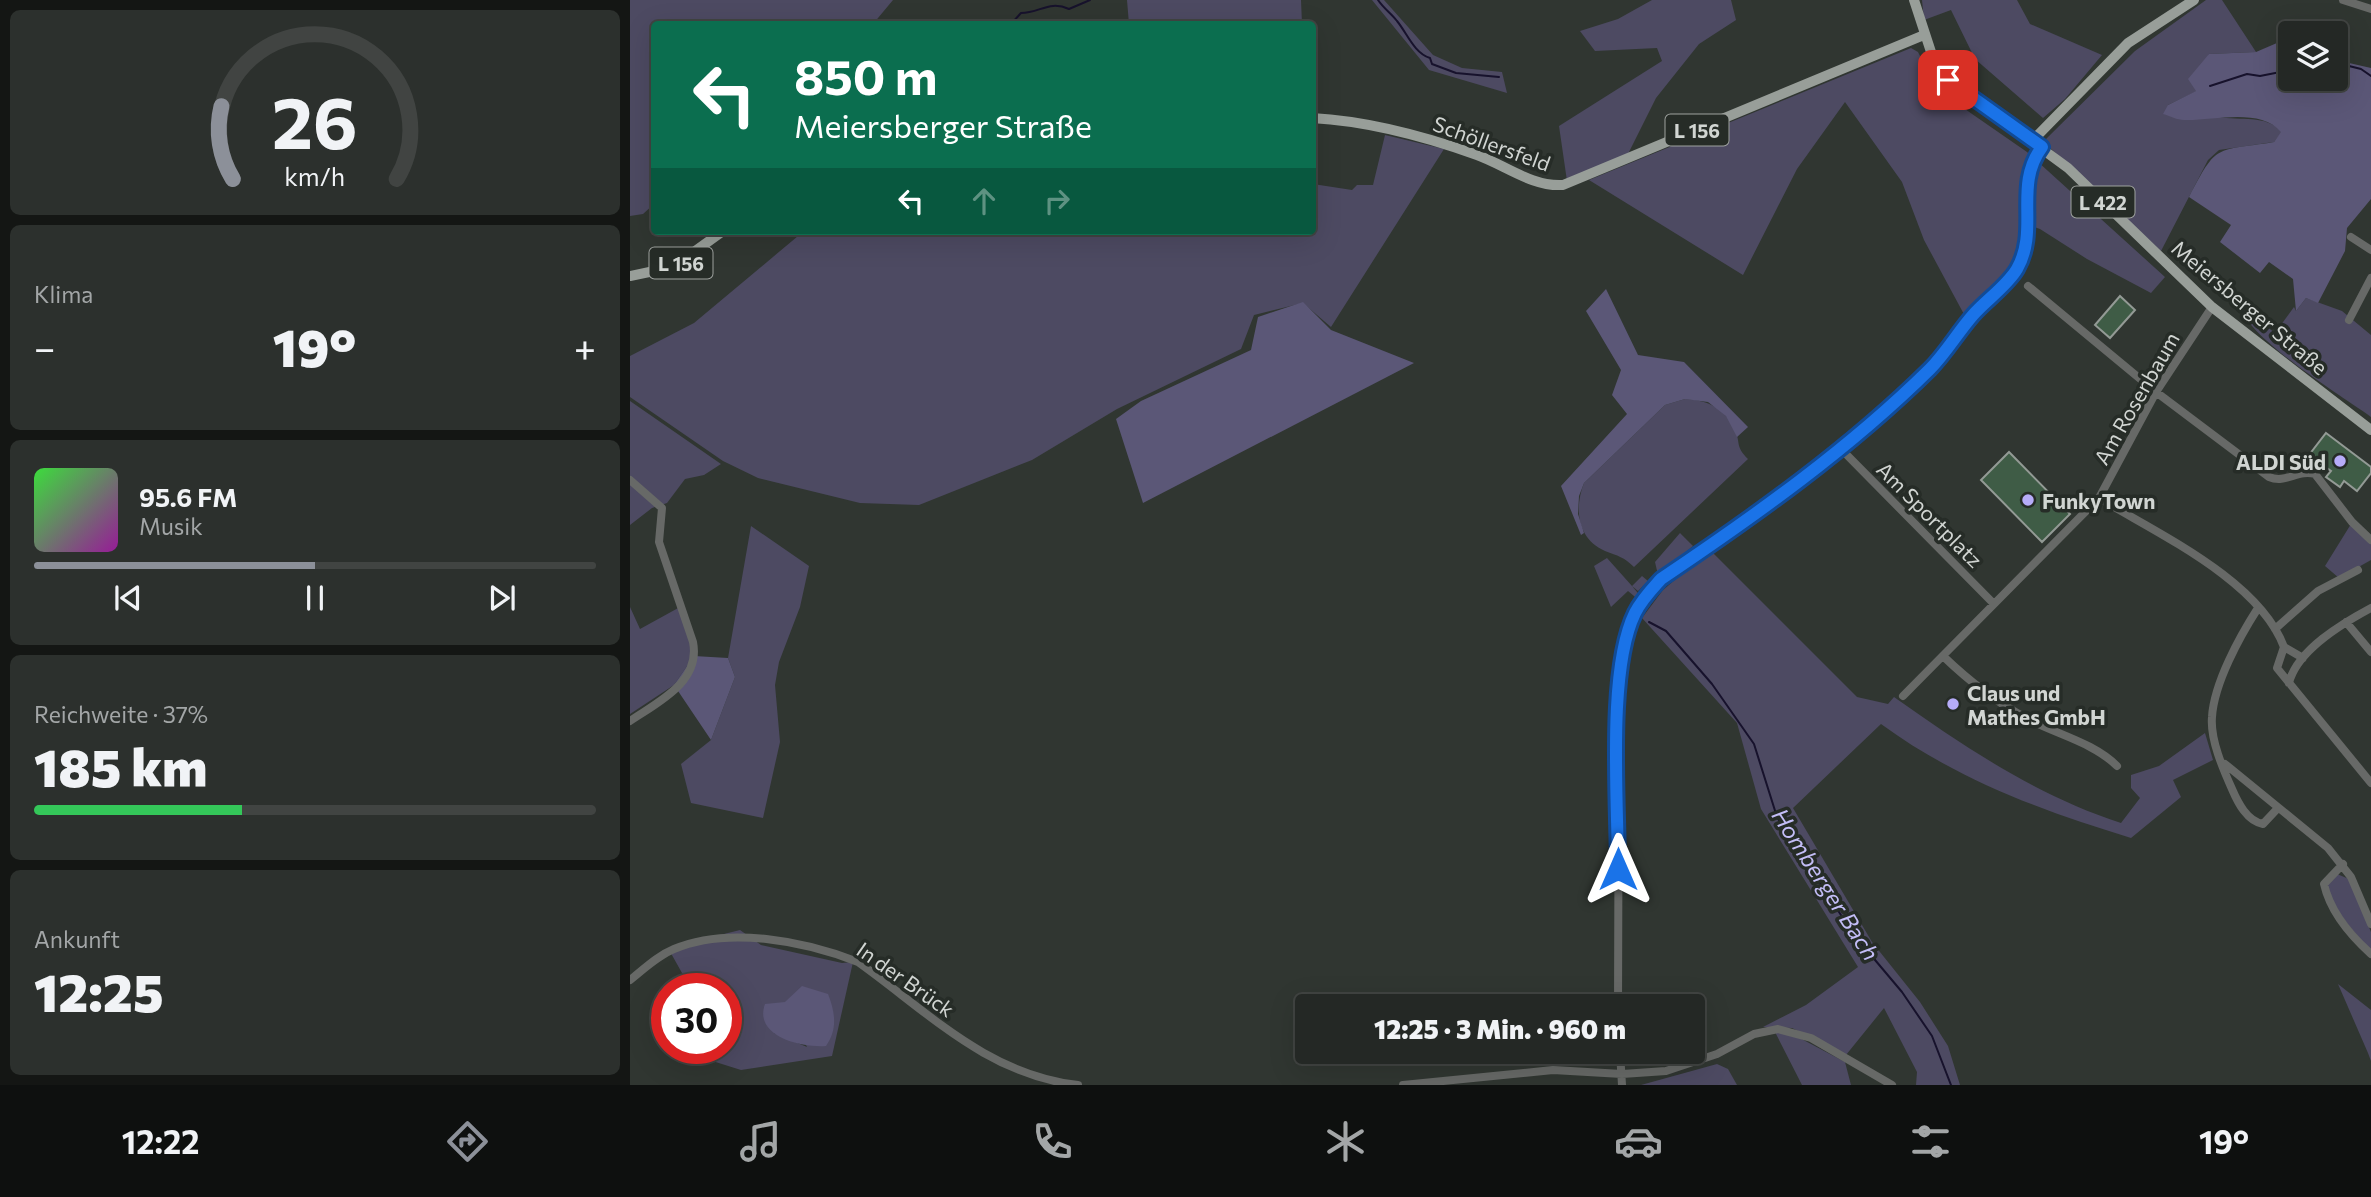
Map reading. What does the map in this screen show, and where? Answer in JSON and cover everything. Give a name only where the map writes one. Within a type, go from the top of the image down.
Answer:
[{"type":"main road","name":"Meiersberger Straße","points":[[1913,0],[1933,58],[1948,80],[2076,175],[2212,307],[2371,430]]},
{"type":"main road","points":[[2037,144],[2128,43],[2194,0]]},
{"type":"main road","name":"Schöllersfeld","points":[[1316,118],[1358,122],[1414,136],[1477,155],[1538,182],[1559,185],[1924,35]]},
{"type":"main road","name":"L 156","points":[[630,276],[673,267],[717,235]]},
{"type":"street","points":[[2343,0],[2371,9]]},
{"type":"street","points":[[1618,994],[1619,688],[1626,638],[1635,614],[1661,579],[1842,449],[1929,370],[1976,312],[2015,272],[2024,256],[2028,237],[2028,171],[2037,144]]},
{"type":"street","points":[[2351,237],[2371,250]]},
{"type":"street","points":[[2349,320],[2371,278]]},
{"type":"street","points":[[2028,286],[2156,392],[2269,477],[2283,480],[2301,474],[2315,474],[2351,522],[2371,540]]},
{"type":"street","name":"Am Rosenbaum","points":[[1903,696],[2099,498],[2156,392],[2212,307]]},
{"type":"street","name":"Am Sportplatz","points":[[1842,449],[1994,604]]},
{"type":"street","points":[[630,480],[662,508],[659,541],[693,642],[695,660],[685,679],[669,694],[630,721]]},
{"type":"street","points":[[2099,498],[2206,562],[2258,608],[2275,629],[2284,647],[2303,658]]},
{"type":"street","points":[[2275,629],[2318,591],[2358,570]]},
{"type":"street","points":[[2258,608],[2229,664],[2212,716],[2213,732],[2236,798],[2250,818],[2263,824],[2278,808]]},
{"type":"street","points":[[2289,683],[2303,658],[2346,622],[2371,608]]},
{"type":"street","points":[[2346,622],[2371,652]]},
{"type":"street","points":[[2284,647],[2277,668],[2280,673],[2371,783]]},
{"type":"street","points":[[1943,656],[1975,687],[2026,719],[2105,754],[2117,766]]},
{"type":"street","points":[[2223,762],[2312,833],[2343,864],[2371,924]]},
{"type":"street","points":[[2343,864],[2324,884],[2326,891],[2346,927],[2371,954]]},
{"type":"street","name":"In der Brück","points":[[630,980],[658,957],[702,940],[755,940],[837,953],[858,962],[999,1063],[1031,1076],[1078,1085]]},
{"type":"street","points":[[1403,1085],[1553,1070],[1622,1074],[1667,1071],[1717,1054],[1754,1034],[1777,1029],[1811,1038],[1892,1085]]},
{"type":"street","points":[[1621,1064],[1622,1085]]},
{"type":"shaded area","points":[[630,0],[893,0],[876,21],[651,21],[651,207],[643,214],[630,216]]},
{"type":"shaded area","points":[[1127,0],[1301,0],[1302,21],[1129,21]]},
{"type":"shaded area","points":[[1372,0],[1384,0],[1433,55],[1462,68],[1502,72],[1507,93],[1429,70]]},
{"type":"shaded area","points":[[1652,0],[1731,0],[1736,20],[1699,44],[1656,98],[1627,156],[1567,181],[1559,126],[1662,61],[1657,48],[1595,51],[1580,31],[1618,19]]},
{"type":"shaded area","points":[[1922,0],[2017,0],[2030,24],[2102,55],[2065,99],[2043,118],[1975,59],[1951,10],[1924,20]]},
{"type":"shaded area","points":[[2206,0],[2222,0],[2256,52],[2209,54],[2197,91],[2168,105],[2218,117],[2261,120],[2276,126],[2282,132],[2274,142],[2219,150],[2208,160],[2161,251],[2047,145],[2046,139],[2135,51]]},
{"type":"shaded area","points":[[2278,43],[2278,91],[2348,91],[2348,63],[2371,68],[2371,199],[2347,228],[2345,251],[2318,303],[2306,298],[2296,311],[2293,279],[2269,262],[2260,273],[2220,242],[2231,225],[2189,197],[2206,167],[2220,153],[2228,149],[2274,142],[2281,132],[2272,124],[2249,117],[2184,120],[2163,114],[2168,105],[2196,91],[2188,79],[2209,54],[2256,52]]},
{"type":"shaded area","points":[[1911,48],[1918,52],[1929,74],[1949,98],[2027,152],[2165,277],[2151,293],[2087,259],[2040,229],[2026,224],[2022,247],[2011,269],[1966,318],[1924,240],[1902,182],[1845,102],[1797,169],[1743,275],[1589,180]]},
{"type":"shaded area","points":[[1385,135],[1444,149],[1331,327],[1303,303],[1254,315],[1241,349],[1117,409],[1032,460],[919,505],[860,503],[758,478],[723,461],[630,397],[630,356],[694,323],[799,235],[1316,235],[1316,184],[1352,190],[1357,185],[1373,185]]},
{"type":"shaded area","points":[[1606,289],[1638,355],[1684,362],[1748,427],[1737,437],[1726,416],[1708,402],[1685,399],[1665,405],[1584,483],[1579,496],[1578,514],[1584,533],[1581,535],[1561,486],[1627,414],[1612,395],[1621,370],[1586,311]]},
{"type":"shaded area","points":[[2306,298],[2342,311],[2371,335],[2371,417],[2277,350],[2246,319],[2237,304],[2275,333],[2294,307],[2296,311]]},
{"type":"shaded area","points":[[1303,302],[1331,330],[1414,363],[1143,503],[1116,419],[1141,401],[1251,350],[1258,317]]},
{"type":"shaded area","points":[[1685,399],[1708,403],[1721,411],[1731,422],[1740,448],[1748,459],[1634,567],[1624,559],[1596,546],[1583,531],[1579,502],[1584,483],[1665,405]]},
{"type":"shaded area","points":[[630,401],[721,464],[704,475],[685,479],[667,503],[652,508],[630,525]]},
{"type":"shaded area","points":[[2351,524],[2371,543],[2371,560],[2339,578],[2325,566]]},
{"type":"shaded area","points":[[751,526],[809,566],[800,607],[779,662],[775,685],[780,742],[763,818],[691,803],[681,764],[711,740],[735,677],[728,658]]},
{"type":"shaded area","points":[[1680,533],[1693,546],[1658,575],[1655,562]]},
{"type":"shaded area","points":[[1710,550],[1857,697],[1888,704],[1894,697],[2003,769],[2090,812],[2121,823],[2140,798],[2131,788],[2131,775],[2159,766],[2205,733],[2213,760],[2173,780],[2181,797],[2131,838],[2065,817],[2001,792],[1939,761],[1881,724],[1793,808],[1872,942],[1920,1002],[1948,1046],[1960,1085],[1916,1085],[1917,1072],[1884,1008],[1846,1055],[1792,1028],[1763,1027],[1806,1005],[1858,967],[1761,809],[1737,723],[1642,618],[1663,590]]},
{"type":"shaded area","points":[[1607,558],[1642,598],[1640,601],[1628,591],[1611,607],[1594,566]]},
{"type":"shaded area","points":[[1642,576],[1648,581],[1638,591],[1632,586]]},
{"type":"shaded area","points":[[630,607],[640,629],[680,607],[694,656],[674,685],[630,714]]},
{"type":"shaded area","points":[[694,656],[728,658],[735,677],[711,740],[674,685]]},
{"type":"shaded area","points":[[2337,874],[2349,879],[2371,932],[2371,951],[2344,919],[2329,892],[2327,882]]},
{"type":"shaded area","points":[[740,930],[761,945],[842,963],[853,962],[832,1056],[741,1070],[722,1064],[742,1064],[742,973],[682,973],[668,948]],"holes":[[[785,1002],[807,1047],[774,1033]]]},
{"type":"shaded area","points":[[2338,984],[2371,1010],[2371,1061],[2368,1053]]},
{"type":"shaded area","points":[[802,986],[828,994],[834,1020],[826,1046],[793,1042],[782,1038],[766,1025],[763,1015],[765,1004],[785,1002]]},
{"type":"shaded area","points":[[1775,1032],[1794,1035],[1845,1062],[1851,1085],[1802,1085]]},
{"type":"shaded area","points":[[1717,1064],[1728,1069],[1737,1085],[1641,1085]]},
{"type":"building","points":[[2120,296],[2135,310],[2110,338],[2095,325]]},
{"type":"building","name":"ALDI Süd","points":[[2326,433],[2371,467],[2371,473],[2357,491],[2344,481],[2340,487],[2326,477],[2331,471],[2309,455]]},
{"type":"building","name":"FunkyTown","points":[[2009,452],[2070,514],[2042,542],[1981,480]]},
{"type":"waterway","points":[[1014,21],[1021,13],[1050,6],[1069,9],[1090,0]]},
{"type":"waterway","points":[[1378,0],[1415,47],[1430,58],[1432,64],[1456,73],[1499,77]]},
{"type":"waterway","points":[[2348,67],[2361,69],[2371,76]]},
{"type":"waterway","points":[[2210,86],[2247,74],[2260,76],[2278,73]]},
{"type":"waterway","name":"Homberger Bach","points":[[1649,622],[1666,631],[1712,684],[1754,744],[1777,817],[1854,935],[1902,992],[1932,1036],[1951,1085]]},
{"type":"place","name":"ALDI Süd","points":[[2340,461]]},
{"type":"place","name":"FunkyTown","points":[[2028,500]]},
{"type":"place","name":"Claus und Mathes GmbH","points":[[1953,704]]},
{"type":"route","points":[[1618,869],[1619,688],[1626,638],[1640,604],[1661,579],[1842,449],[1929,370],[1976,312],[2015,272],[2024,256],[2028,237],[2028,171],[2042,147],[1948,80]]}]
